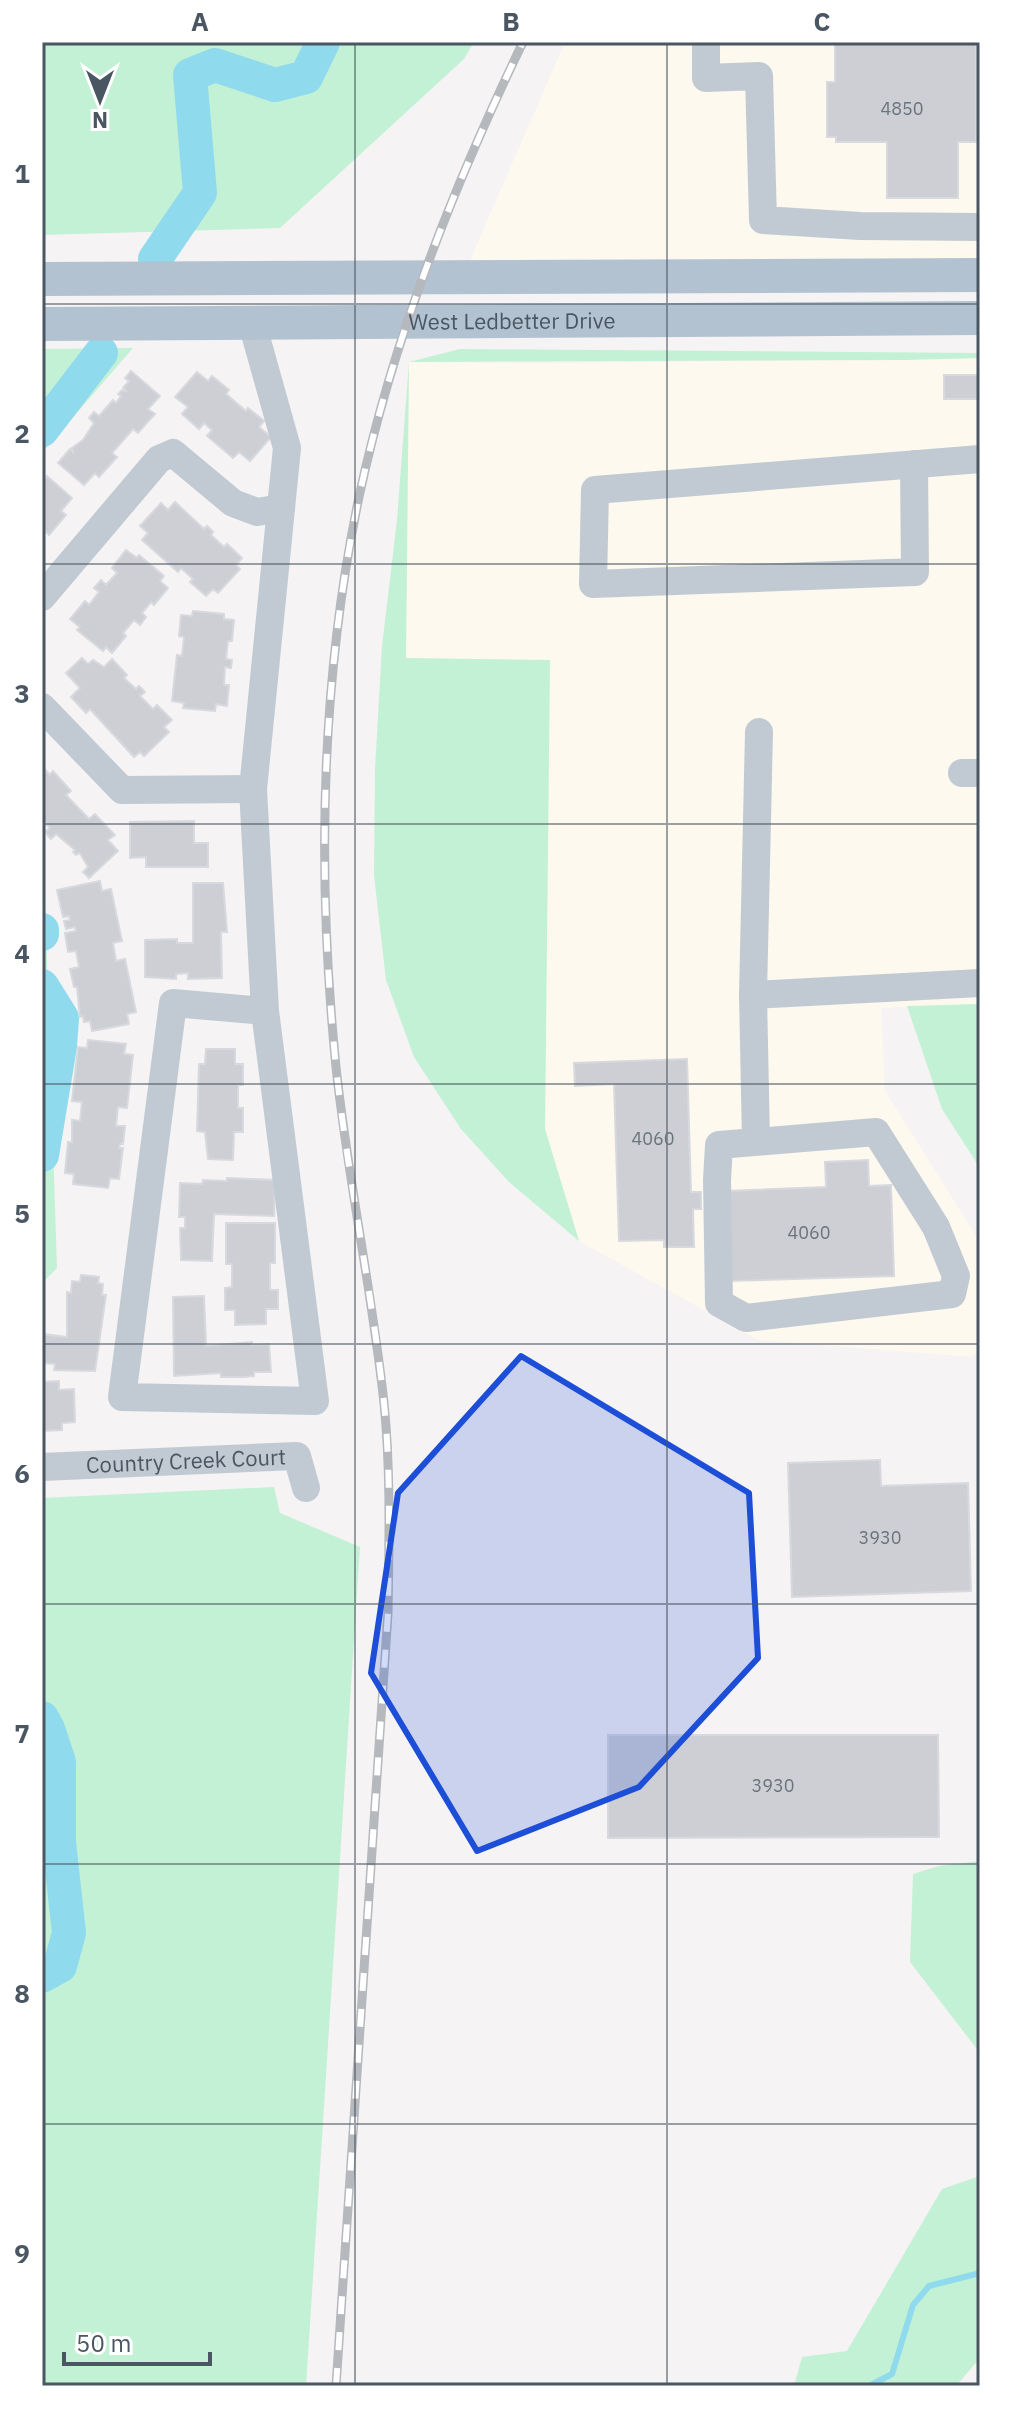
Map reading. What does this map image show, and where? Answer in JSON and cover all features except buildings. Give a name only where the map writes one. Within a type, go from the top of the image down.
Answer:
[{"type":"main road","name":"West Ledbetter Drive","points":[[42,279],[980,275]]},
{"type":"main road","points":[[252,277],[252,323]]},
{"type":"main road","name":"West Ledbetter Drive","points":[[42,324],[980,318]]},
{"type":"street","points":[[706,42],[706,78],[759,76],[763,220],[860,226],[980,227]]},
{"type":"street","points":[[252,323],[287,448],[253,789],[265,1011],[315,1401],[122,1397],[173,1003],[265,1011]]},
{"type":"street","points":[[42,597],[159,459],[173,453],[233,503],[257,512],[281,508]]},
{"type":"street","points":[[914,464],[915,572],[593,584],[595,490],[914,464],[980,459]]},
{"type":"street","points":[[42,707],[122,790],[253,789]]},
{"type":"street","points":[[756,1141],[753,995],[759,732]]},
{"type":"street","points":[[753,995],[980,983]]},
{"type":"street","points":[[876,1132],[936,1227],[956,1276],[952,1294],[746,1318],[719,1303],[719,1145],[756,1141],[876,1132]]},
{"type":"street","name":"Country Creek Court","points":[[42,1467],[297,1456],[306,1488]]},
{"type":"highlighted area","points":[[521,1356],[749,1493],[758,1658],[639,1787],[477,1851],[371,1673],[398,1493]]},
{"type":"shaded area","points":[[565,42],[980,42],[980,266],[467,267]]},
{"type":"shaded area","points":[[980,358],[980,1004],[881,1008],[885,1091],[980,1242],[980,1349],[972,1357],[758,1340],[579,1241],[545,1129],[550,660],[406,658],[409,362]]},
{"type":"green space","points":[[42,42],[474,42],[464,59],[280,228],[42,235]]},
{"type":"green space","points":[[133,348],[42,453],[42,349]]},
{"type":"green space","points":[[460,349],[980,353],[980,358],[905,360],[409,362]]},
{"type":"green space","points":[[409,362],[406,658],[550,660],[545,1129],[579,1241],[509,1182],[461,1129],[414,1057],[386,980],[374,875],[375,770],[382,646],[397,520]]},
{"type":"green space","points":[[42,866],[57,1268],[42,1283]]},
{"type":"green space","points":[[980,1004],[980,1168],[942,1109],[907,1006]]},
{"type":"green space","points":[[274,1487],[280,1513],[360,1547],[306,2386],[42,2386],[42,1498]]},
{"type":"green space","points":[[980,1861],[980,2053],[910,1962],[913,1874],[939,1866]]},
{"type":"green space","points":[[980,2176],[980,2358],[956,2386],[794,2386],[802,2357],[847,2351],[942,2189]]},
{"type":"waterway","points":[[155,259],[200,193],[190,75],[215,65],[275,85],[306,77],[323,42]]},
{"type":"waterway","points":[[42,430],[101,353]]},
{"type":"waterway","points":[[42,986],[62,1018],[42,1155]]},
{"type":"waterway","points":[[42,1718],[59,1762],[59,1842],[69,1933],[60,1966],[42,1976]]},
{"type":"waterway","points":[[869,2386],[892,2374],[913,2305],[929,2286],[980,2273]]},
{"type":"railway","points":[[336,2386],[388,1613],[389,1508],[384,1403],[341,1109],[330,996],[325,853],[330,710],[346,567],[359,497],[389,379],[449,208],[523,42]]}]
